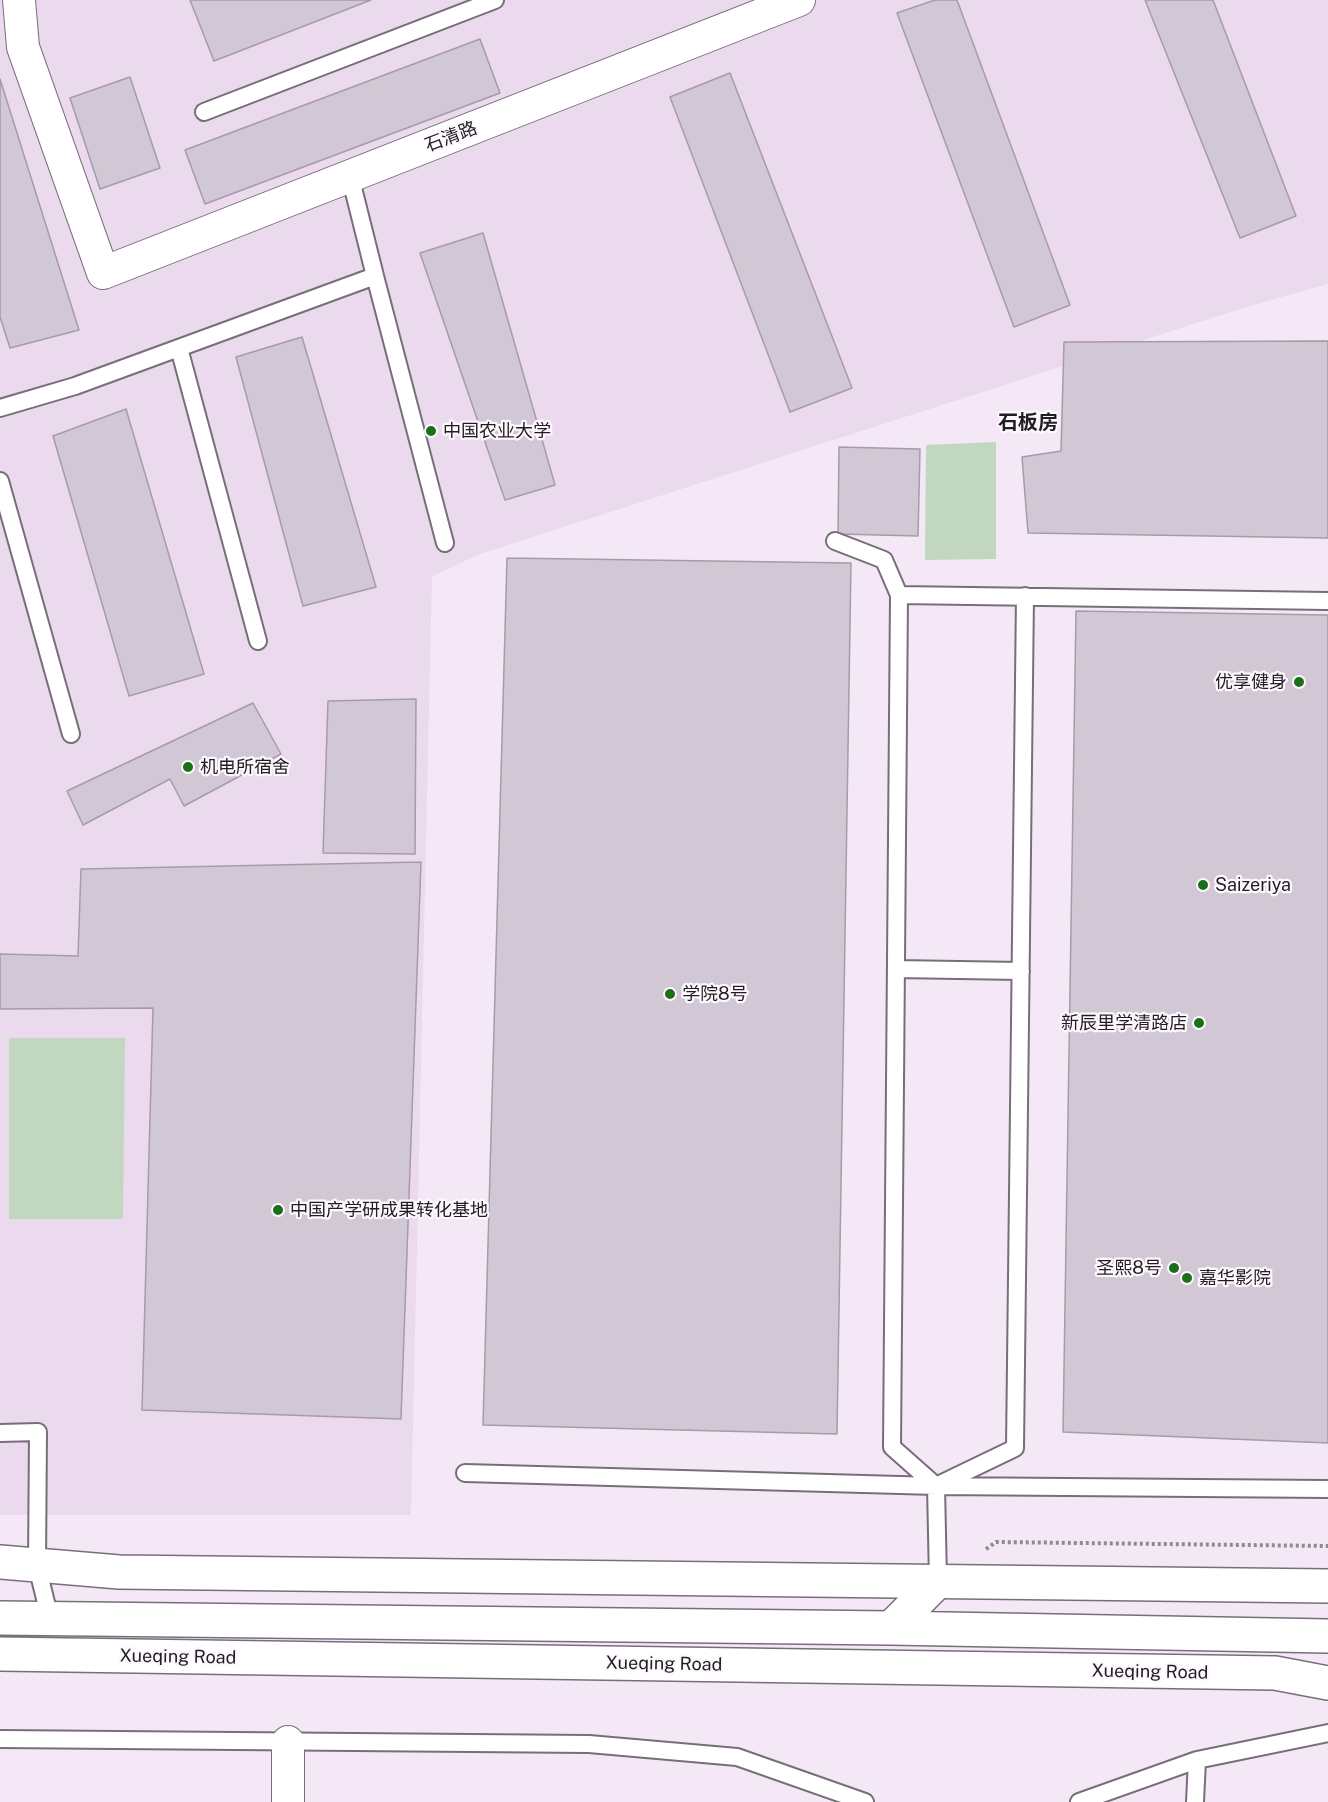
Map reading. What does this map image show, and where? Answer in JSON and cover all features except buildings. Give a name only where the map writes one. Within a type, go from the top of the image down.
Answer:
[{"type":"main road","points":[[0,1562],[119,1572],[1328,1586]]},
{"type":"main road","points":[[891,1628],[938,1581]]},
{"type":"main road","name":"Xueqing Road","points":[[0,1618],[891,1628],[1328,1636]]},
{"type":"main road","name":"Xueqing Road","points":[[0,1654],[1263,1673],[1328,1683]]},
{"type":"street","name":"石清路","points":[[19,0],[23,47],[103,273],[800,0]]},
{"type":"street","points":[[288,1742],[288,1802]]},
{"type":"lane","points":[[204,112],[495,0]]},
{"type":"lane","points":[[350,176],[445,543]]},
{"type":"lane","points":[[0,408],[75,386],[375,276]]},
{"type":"lane","points":[[179,348],[258,641]]},
{"type":"lane","points":[[0,481],[71,734]]},
{"type":"lane","points":[[835,541],[884,560],[899,595],[892,1447],[936,1486],[938,1581]]},
{"type":"lane","points":[[899,595],[1328,601]]},
{"type":"lane","points":[[936,1486],[1015,1448],[1025,596]]},
{"type":"lane","points":[[896,969],[1021,971]]},
{"type":"lane","points":[[0,1433],[38,1431],[37,1566],[50,1619]]},
{"type":"lane","points":[[465,1473],[936,1486],[1328,1490]]},
{"type":"lane","points":[[1079,1802],[1197,1760],[1328,1733]]},
{"type":"lane","points":[[0,1739],[589,1744],[737,1757],[866,1802]]},
{"type":"lane","points":[[1195,1802],[1197,1760]]},
{"type":"path","points":[[938,1581],[996,1542],[1328,1546]]},
{"type":"shaded area","name":"中国农业大学","points":[[0,0],[1328,0],[1328,284],[1246,307],[477,555],[432,577],[411,1515],[0,1515]]},
{"type":"green space","points":[[996,442],[996,559],[925,560],[926,445]]},
{"type":"green space","points":[[9,1038],[125,1038],[123,1219],[9,1219]]},
{"type":"place","name":"中国农业大学","points":[[431,431]]},
{"type":"place","name":"优享健身","points":[[1299,682]]},
{"type":"place","name":"机电所宿舍","points":[[188,767]]},
{"type":"place","name":"Saizeriya","points":[[1203,885]]},
{"type":"place","name":"学院8号","points":[[670,994]]},
{"type":"place","name":"新辰里学清路店","points":[[1199,1023]]},
{"type":"place","name":"中国产学研成果转化基地","points":[[278,1210]]},
{"type":"place","name":"圣熙8号","points":[[1174,1268]]},
{"type":"place","name":"嘉华影院","points":[[1187,1278]]},
{"type":"district","name":"石板房","points":[[1028,423]]}]
